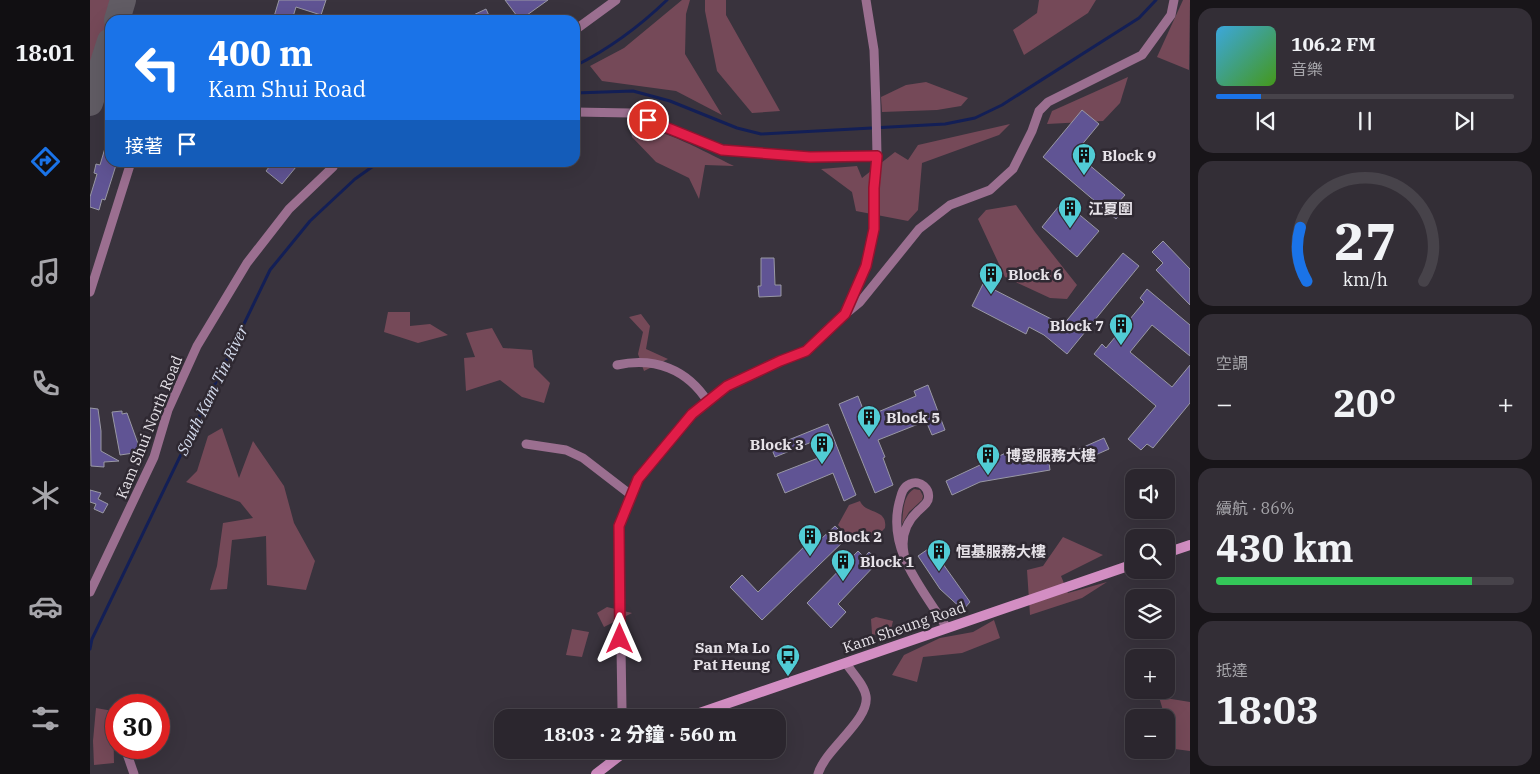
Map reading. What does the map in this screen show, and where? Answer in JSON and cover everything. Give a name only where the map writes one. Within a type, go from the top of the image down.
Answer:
[{"type":"main road","points":[[1175,550],[1190,545]]},
{"type":"main road","name":"Kam Sheung Road","points":[[711,709],[1125,567]]},
{"type":"main road","points":[[596,774],[615,759]]},
{"type":"street","points":[[580,26],[616,0]]},
{"type":"street","points":[[845,314],[866,266],[874,229],[874,188],[877,156],[876,107],[874,50],[866,0]]},
{"type":"street","points":[[622,709],[619,526],[638,479],[692,414],[727,386],[806,351],[860,302],[919,229],[950,205],[990,190],[1013,169],[1032,131],[1039,111],[1048,102],[1142,55],[1171,15],[1174,0]]},
{"type":"street","points":[[580,112],[630,113],[722,150],[810,157],[877,156]]},
{"type":"street","points":[[90,292],[129,167]]},
{"type":"street","name":"Kam Shui North Road","points":[[90,592],[154,457],[168,410],[198,346],[248,263],[289,209],[314,183],[333,167]]},
{"type":"street","points":[[617,366],[644,362],[660,365],[687,377],[698,387],[708,402]]},
{"type":"street","points":[[526,444],[566,450],[582,458],[631,495]]},
{"type":"street","points":[[907,564],[903,551],[904,533],[914,516],[927,503],[929,497],[928,491],[919,483],[907,485],[903,490],[896,517],[898,538],[907,564],[947,628]]},
{"type":"street","points":[[818,774],[825,758],[865,707],[866,697],[864,690],[846,663]]},
{"type":"street","points":[[129,759],[134,774]]},
{"type":"shaded area","points":[[90,0],[116,0],[111,15],[105,15],[105,34],[90,81]]},
{"type":"shaded area","points":[[682,0],[690,0],[686,14],[685,54],[722,115],[676,91],[602,81],[590,66],[624,48]]},
{"type":"shaded area","points":[[705,0],[726,0],[726,15],[780,111],[752,113],[717,71],[705,11]]},
{"type":"shaded area","points":[[1039,0],[1096,0],[1088,13],[1024,55],[1013,30],[1037,13]]},
{"type":"shaded area","points":[[1183,0],[1190,0],[1189,70],[1157,57]]},
{"type":"shaded area","points":[[1128,77],[1120,103],[1103,121],[1047,124],[1052,111]]},
{"type":"shaded area","points":[[926,82],[968,98],[961,106],[937,110],[882,112],[881,97],[906,85]]},
{"type":"shaded area","points":[[1010,124],[999,135],[922,163],[918,210],[908,221],[856,211],[852,192],[821,169],[857,166],[862,178],[895,152],[908,160],[918,145]]},
{"type":"shaded area","points":[[630,125],[670,136],[734,166],[705,165],[699,199],[689,178],[656,162],[632,137]]},
{"type":"shaded area","points":[[1016,205],[1077,285],[1067,299],[1050,298],[1005,277],[978,219],[986,210]]},
{"type":"shaded area","points":[[388,312],[410,312],[410,326],[430,324],[448,335],[418,343],[384,332]]},
{"type":"shaded area","points":[[641,314],[650,326],[646,349],[668,359],[644,371],[638,354],[643,332],[629,317]]},
{"type":"shaded area","points":[[492,328],[503,348],[532,350],[534,367],[550,383],[544,403],[522,397],[500,380],[466,391],[464,358],[475,357],[466,333]]},
{"type":"shaded area","points":[[222,428],[239,478],[253,441],[284,486],[294,523],[315,561],[306,590],[267,585],[266,536],[232,540],[227,589],[210,590],[217,566],[223,523],[253,518],[240,502],[186,482],[197,471],[208,436]]},
{"type":"shaded area","points":[[914,489],[920,490],[923,496],[922,500],[909,512],[902,524],[906,500]]},
{"type":"shaded area","points":[[860,501],[867,508],[883,517],[885,528],[878,535],[849,537],[838,525],[849,505]]},
{"type":"shaded area","points":[[1063,537],[1103,555],[1061,576],[1068,593],[1107,582],[1082,598],[1030,615],[1027,570],[1043,566]]},
{"type":"shaded area","points":[[607,607],[632,613],[604,627],[597,613]]},
{"type":"shaded area","points":[[876,617],[893,621],[889,638],[872,634],[871,619]]},
{"type":"shaded area","points":[[994,620],[1000,638],[962,653],[923,657],[917,682],[892,675],[904,655],[940,638],[973,632]]},
{"type":"shaded area","points":[[572,629],[589,632],[582,657],[566,655]]},
{"type":"shaded area","points":[[1160,699],[1190,702],[1190,751],[1175,749],[1175,709],[1163,709]]},
{"type":"shaded area","points":[[96,708],[105,710],[105,759],[114,759],[114,763],[94,765],[93,741]]},
{"type":"building","points":[[279,0],[326,0],[321,15],[296,7],[294,15],[274,15]]},
{"type":"building","points":[[505,0],[548,0],[527,15],[516,15]]},
{"type":"building","points":[[486,9],[489,15],[473,15]]},
{"type":"building","name":"Block 9","points":[[1082,110],[1099,124],[1075,153],[1125,195],[1117,204],[1124,210],[1116,219],[1043,157]]},
{"type":"building","points":[[105,148],[105,167],[115,167],[105,200],[102,199],[99,210],[90,207],[90,197],[97,174],[94,173],[96,164],[100,165]]},
{"type":"building","points":[[269,167],[296,167],[282,184],[266,171]]},
{"type":"building","name":"江夏圍","points":[[1063,201],[1099,231],[1077,257],[1042,227]]},
{"type":"building","points":[[1163,241],[1190,269],[1190,305],[1156,270],[1163,263],[1152,252]]},
{"type":"building","name":"Block 6","points":[[1123,253],[1139,266],[1067,354],[1044,335],[1029,327],[1026,334],[972,306],[983,284],[1063,325]]},
{"type":"building","points":[[761,258],[774,258],[775,285],[781,285],[781,296],[759,297],[758,286],[761,286]]},
{"type":"building","name":"Block 7","points":[[1147,289],[1190,325],[1190,356],[1152,325],[1130,352],[1172,387],[1190,365],[1190,403],[1153,448],[1147,444],[1141,450],[1128,439],[1156,406],[1094,354],[1102,344],[1106,348],[1144,302],[1140,298]]},
{"type":"building","name":"Block 5","points":[[928,385],[945,430],[932,435],[926,421],[878,440],[893,485],[875,493],[839,404],[858,396],[866,417],[916,396],[914,391]]},
{"type":"building","points":[[90,408],[98,409],[101,451],[119,461],[104,462],[104,467],[91,466]]},
{"type":"building","points":[[122,411],[122,414],[127,413],[141,452],[120,455],[112,412]]},
{"type":"building","name":"Block 3","points":[[828,424],[856,495],[844,501],[833,473],[785,493],[777,474],[826,455],[819,439],[775,457],[771,447]]},
{"type":"building","points":[[1104,438],[1109,449],[1084,460],[1079,449]]},
{"type":"building","name":"博愛服務大樓","points":[[1012,450],[1017,460],[1048,455],[1050,470],[980,482],[952,495],[946,481]]},
{"type":"building","points":[[90,490],[101,493],[98,499],[108,504],[103,513],[94,509],[96,504],[90,502]]},
{"type":"building","name":"Block 2","points":[[835,526],[847,538],[762,620],[730,587],[742,575],[758,592],[816,535],[821,539]]},
{"type":"building","name":"恒基服務大樓","points":[[931,547],[970,602],[963,610],[940,589],[918,556]]},
{"type":"building","name":"Block 1","points":[[858,551],[864,557],[869,552],[879,561],[838,604],[846,612],[831,628],[807,603]]},
{"type":"waterway","name":"South Kam Tin River","points":[[580,63],[623,36],[667,0]]},
{"type":"waterway","points":[[580,93],[633,91],[670,101],[737,128],[761,134],[945,124],[975,118],[1002,105],[1139,18],[1156,0]]},
{"type":"waterway","name":"South Kam Tin River","points":[[90,649],[92,639],[270,270],[310,221],[355,179],[372,167]]},
{"type":"taxiway","points":[[118,15],[123,0]]},
{"type":"taxiway","points":[[90,103],[105,56]]},
{"type":"place","name":"Block 9","points":[[1084,176]]},
{"type":"place","name":"江夏圍","points":[[1070,229]]},
{"type":"place","name":"Block 6","points":[[991,295]]},
{"type":"place","name":"Block 7","points":[[1121,346]]},
{"type":"place","name":"Block 5","points":[[869,438]]},
{"type":"place","name":"Block 3","points":[[822,465]]},
{"type":"place","name":"博愛服務大樓","points":[[988,476]]},
{"type":"place","name":"Block 2","points":[[810,557]]},
{"type":"place","name":"恒基服務大樓","points":[[939,572]]},
{"type":"place","name":"Block 1","points":[[843,582]]},
{"type":"place","name":"San Ma Lo Pat Heung","points":[[788,677]]},
{"type":"route","points":[[620,639],[619,526],[638,479],[692,414],[727,386],[806,351],[845,314],[866,266],[874,229],[874,188],[877,156],[810,157],[722,150],[648,120]]}]
